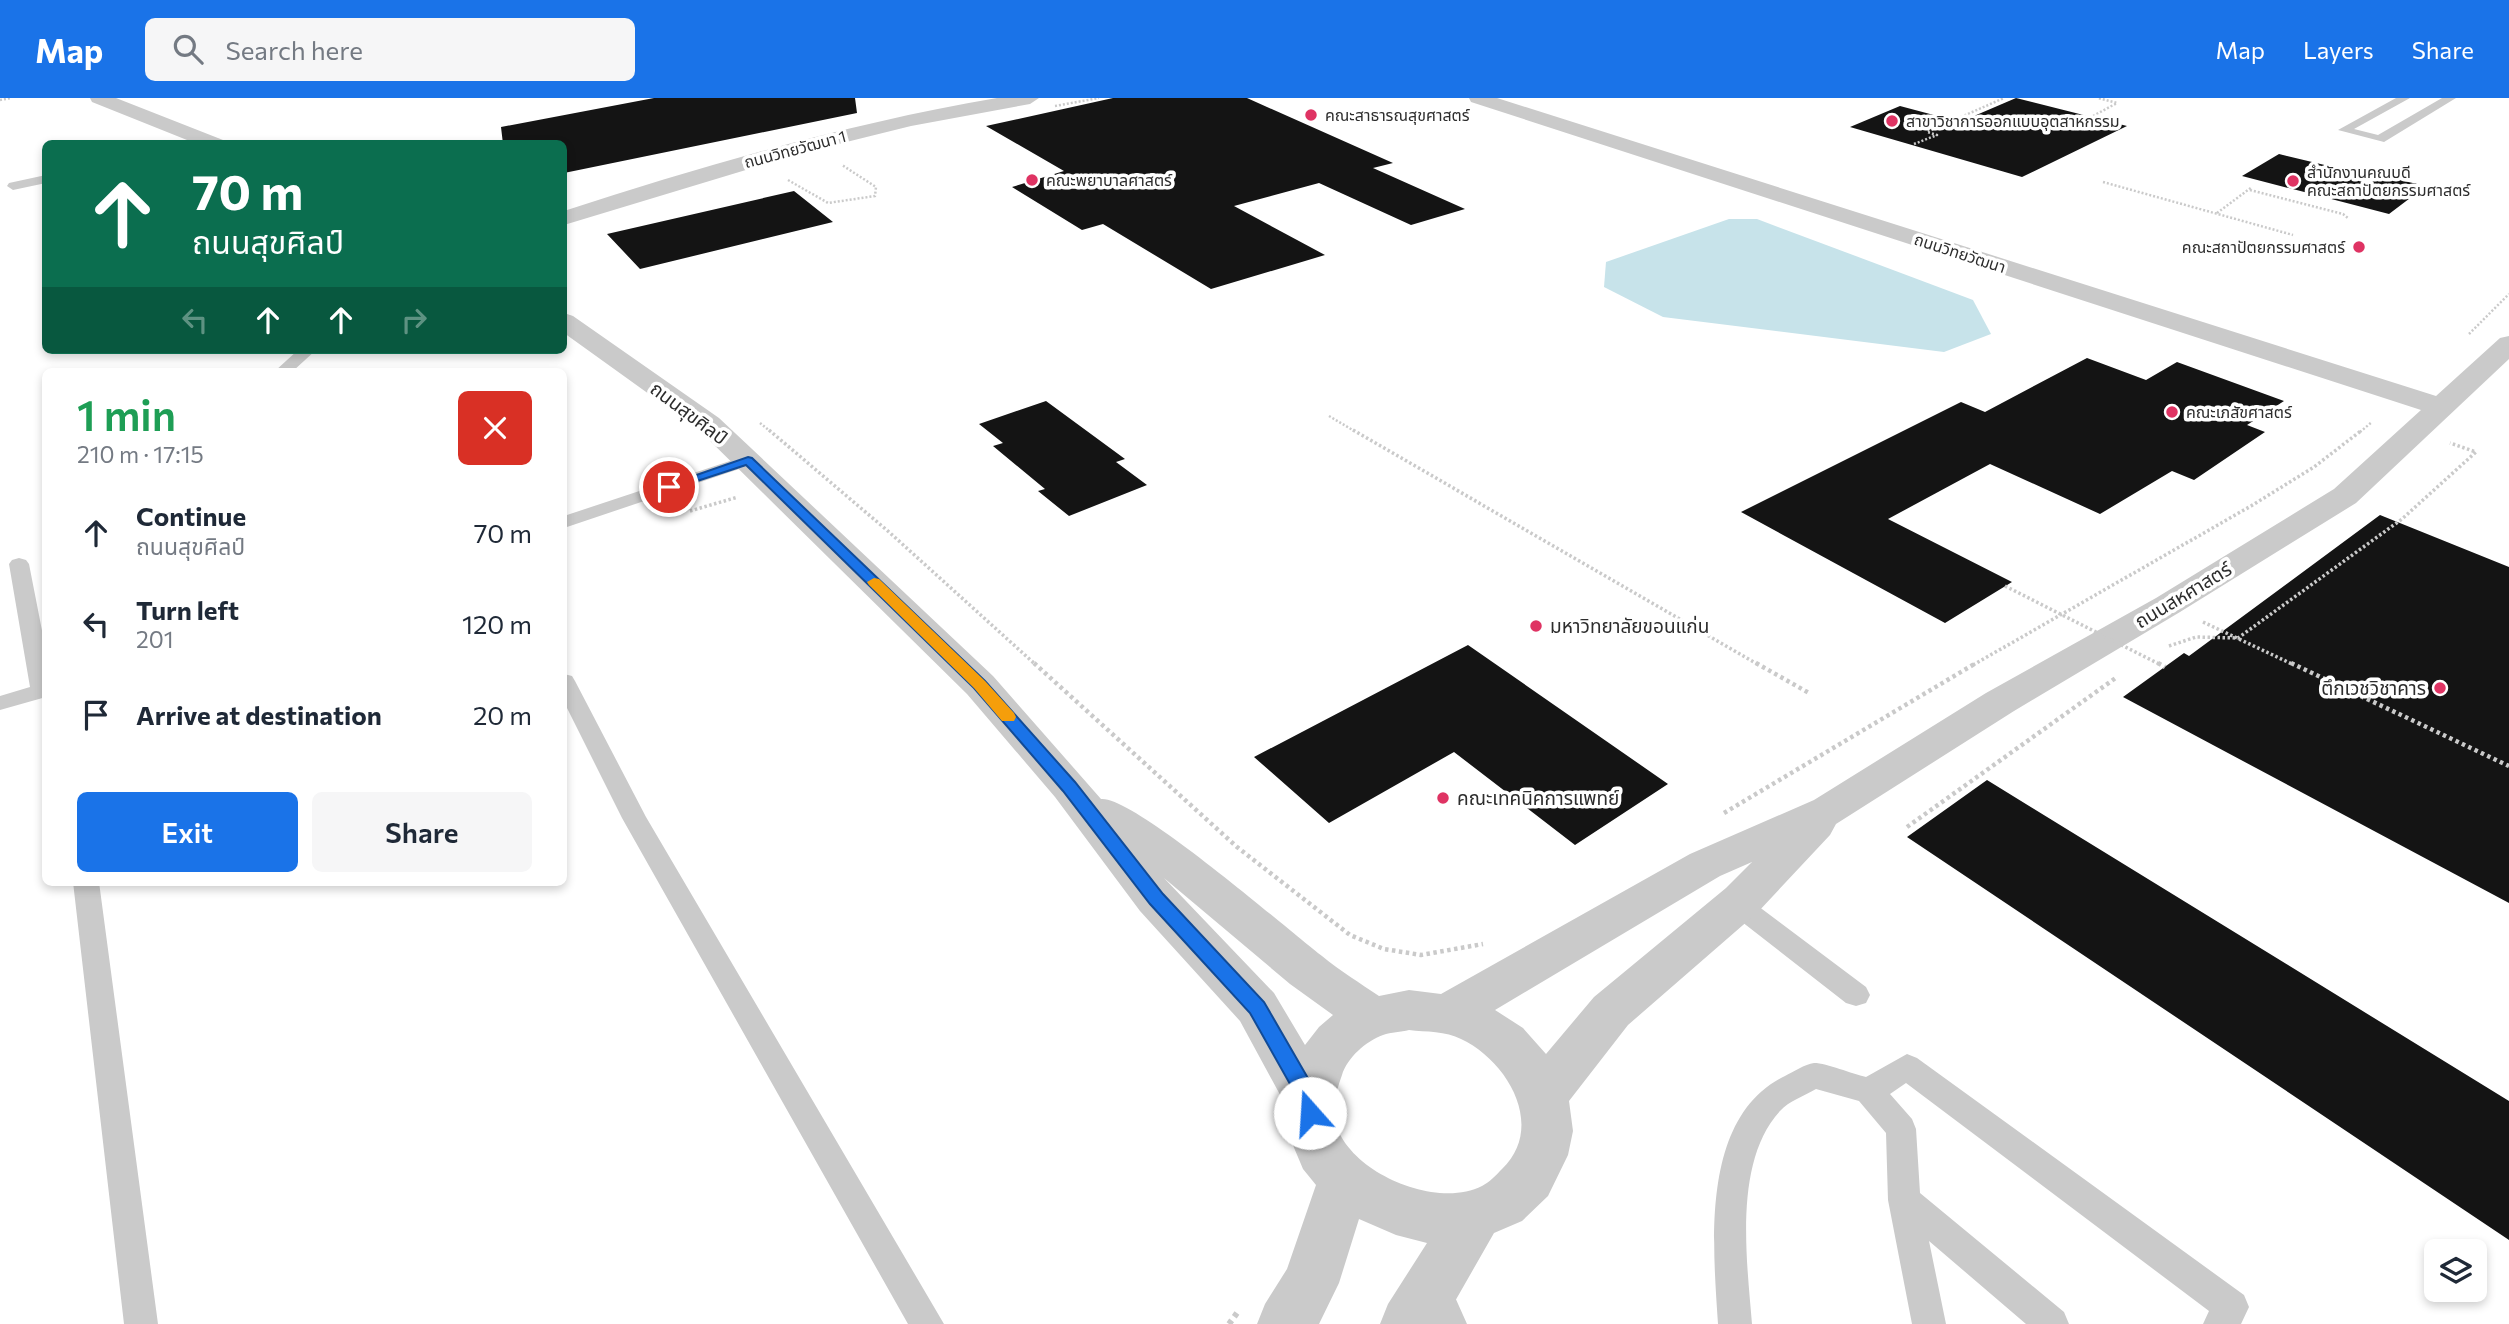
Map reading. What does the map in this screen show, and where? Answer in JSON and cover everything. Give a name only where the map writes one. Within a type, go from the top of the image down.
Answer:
[{"type":"street","points":[[99,98],[205,140]]},
{"type":"street","name":"ถนนวิทยวัฒนา 1","points":[[567,217],[768,156],[925,117],[1030,98]]},
{"type":"street","name":"ถนนวิทยวัฒนา","points":[[1478,98],[2442,407]]},
{"type":"street","points":[[905,105],[925,117]]},
{"type":"street","name":"ถนนสุขศิลป์","points":[[567,323],[709,424],[748,460],[980,685],[1069,787]]},
{"type":"street","name":"ถนนสหศาสตร์","points":[[1829,810],[1989,708],[2168,605],[2345,496],[2509,344]]},
{"type":"street","points":[[1069,787],[1192,875],[1307,971],[1373,1018]]},
{"type":"street","points":[[1069,787],[1156,899],[1257,1007],[1309,1099]]},
{"type":"street","points":[[1543,1095],[1611,1011],[1737,904],[1829,810]]},
{"type":"street","points":[[1448,1014],[1705,865],[1829,810]]},
{"type":"street","points":[[1409,1010],[1448,1014],[1479,1025],[1506,1043],[1529,1067],[1543,1095],[1548,1124],[1544,1154],[1530,1180],[1506,1201],[1475,1215],[1441,1220],[1406,1215],[1373,1202],[1344,1180],[1324,1156],[1312,1127],[1309,1099],[1315,1073],[1328,1049],[1348,1031],[1373,1018],[1409,1010]]},
{"type":"street","points":[[1265,1313],[1311,1283],[1344,1180]]},
{"type":"street","points":[[1430,1311],[1475,1215]]},
{"type":"lane","points":[[2404,98],[2344,130],[2380,139],[2450,98]]},
{"type":"lane","points":[[13,186],[42,180]]},
{"type":"lane","points":[[287,368],[303,354]]},
{"type":"lane","points":[[567,521],[748,460]]},
{"type":"lane","points":[[19,564],[42,685]]},
{"type":"lane","points":[[567,687],[634,818],[927,1324]]},
{"type":"lane","points":[[0,703],[42,690]]},
{"type":"lane","points":[[86,886],[141,1324]]},
{"type":"lane","points":[[1737,904],[1856,995]]},
{"type":"lane","points":[[1869,1091],[1907,1067],[2232,1307],[2220,1324]]},
{"type":"lane","points":[[1735,1324],[1728,1218],[1744,1144],[1769,1102],[1814,1076],[1869,1091],[1900,1129],[1904,1200],[1929,1324]]},
{"type":"lane","points":[[1904,1200],[2052,1324]]},
{"type":"path","points":[[0,100],[11,98]]},
{"type":"path","points":[[1914,144],[1937,135],[1927,132],[2004,98]]},
{"type":"path","points":[[2093,116],[2117,103],[2098,98]]},
{"type":"path","points":[[2103,182],[2293,235]]},
{"type":"path","points":[[2216,214],[2251,189],[2343,214],[2349,219]]},
{"type":"path","points":[[1329,416],[1577,562],[1809,693]]},
{"type":"path","points":[[1717,817],[1865,727],[2265,496],[2340,449],[2377,418],[2476,452],[2402,519],[2238,638],[2196,637],[2166,646]]},
{"type":"path","points":[[755,420],[889,532],[1237,846],[1350,935],[1384,949],[1421,955],[1465,949],[1491,941]]},
{"type":"path","points":[[680,514],[743,497]]},
{"type":"path","points":[[2005,586],[2165,667]]},
{"type":"path","points":[[2168,605],[2509,766]]},
{"type":"path","points":[[2144,658],[2156,650]]},
{"type":"path","points":[[1907,827],[2122,674]]},
{"type":"path","points":[[1229,1324],[1265,1313]]},
{"type":"water","points":[[1729,219],[1757,219],[1973,300],[1991,334],[1944,352],[1663,317],[1604,287],[1606,262]]},
{"type":"building","points":[[654,98],[855,98],[857,113],[567,172],[567,140],[503,140],[501,127]]},
{"type":"building","points":[[1113,98],[1247,98],[1393,163],[1373,168],[1465,209],[1411,225],[1319,183],[1234,206],[1325,255],[1211,289],[1103,224],[1082,230],[1012,187],[1064,171],[986,126]]},
{"type":"building","points":[[2016,98],[2127,126],[2022,177],[1850,127],[1900,106],[1960,122]]},
{"type":"building","name":"สำนักงานคณบดี คณะสถาปัตยกรรมศาสตร์","points":[[2279,154],[2379,178],[2382,176],[2426,186],[2389,214],[2242,176]]},
{"type":"building","points":[[794,191],[833,222],[640,269],[607,234]]},
{"type":"building","points":[[2087,358],[2146,380],[2177,362],[2284,401],[2247,425],[2265,432],[2194,480],[2172,471],[2100,514],[1990,464],[1888,519],[2012,582],[1945,623],[1741,512],[1961,402],[1985,412]]},
{"type":"building","points":[[1046,401],[1125,459],[1116,462],[1147,485],[1069,516],[1038,491],[1045,489],[993,446],[1003,443],[979,424]]},
{"type":"building","points":[[2380,515],[2509,567],[2509,903],[2123,697],[2184,653],[2189,656]]},
{"type":"building","name":"คณะเทคนิคการแพทย์","points":[[1468,645],[1668,784],[1575,845],[1454,752],[1329,823],[1254,757]]},
{"type":"building","points":[[1987,780],[2509,1101],[2509,1240],[1907,837]]},
{"type":"slow traffic","points":[[874,582],[980,685],[1008,717]]},
{"type":"place","name":"คณะสาธารณสุขศาสตร์","points":[[1311,115]]},
{"type":"place","name":"สาขาวิชาการออกแบบอุตสาหกรรม","points":[[1892,121]]},
{"type":"place","name":"คณะพยาบาลศาสตร์","points":[[1032,180]]},
{"type":"place","name":"สำนักงานคณบดี คณะสถาปัตยกรรมศาสตร์","points":[[2293,181]]},
{"type":"place","name":"คณะสถาปัตยกรรมศาสตร์","points":[[2359,247]]},
{"type":"place","name":"คณะเภสัขศาสตร์","points":[[2172,412]]},
{"type":"place","name":"มหาวิทยาลัยขอนแก่น","points":[[1536,626]]},
{"type":"place","name":"ตึกเวชวิชาคาร","points":[[2440,688]]},
{"type":"place","name":"คณะเทคนิคการแพทย์","points":[[1443,798]]},
{"type":"route","points":[[669,487],[748,460],[980,685],[1069,787],[1156,899],[1257,1007],[1309,1099],[1310,1113]]}]
